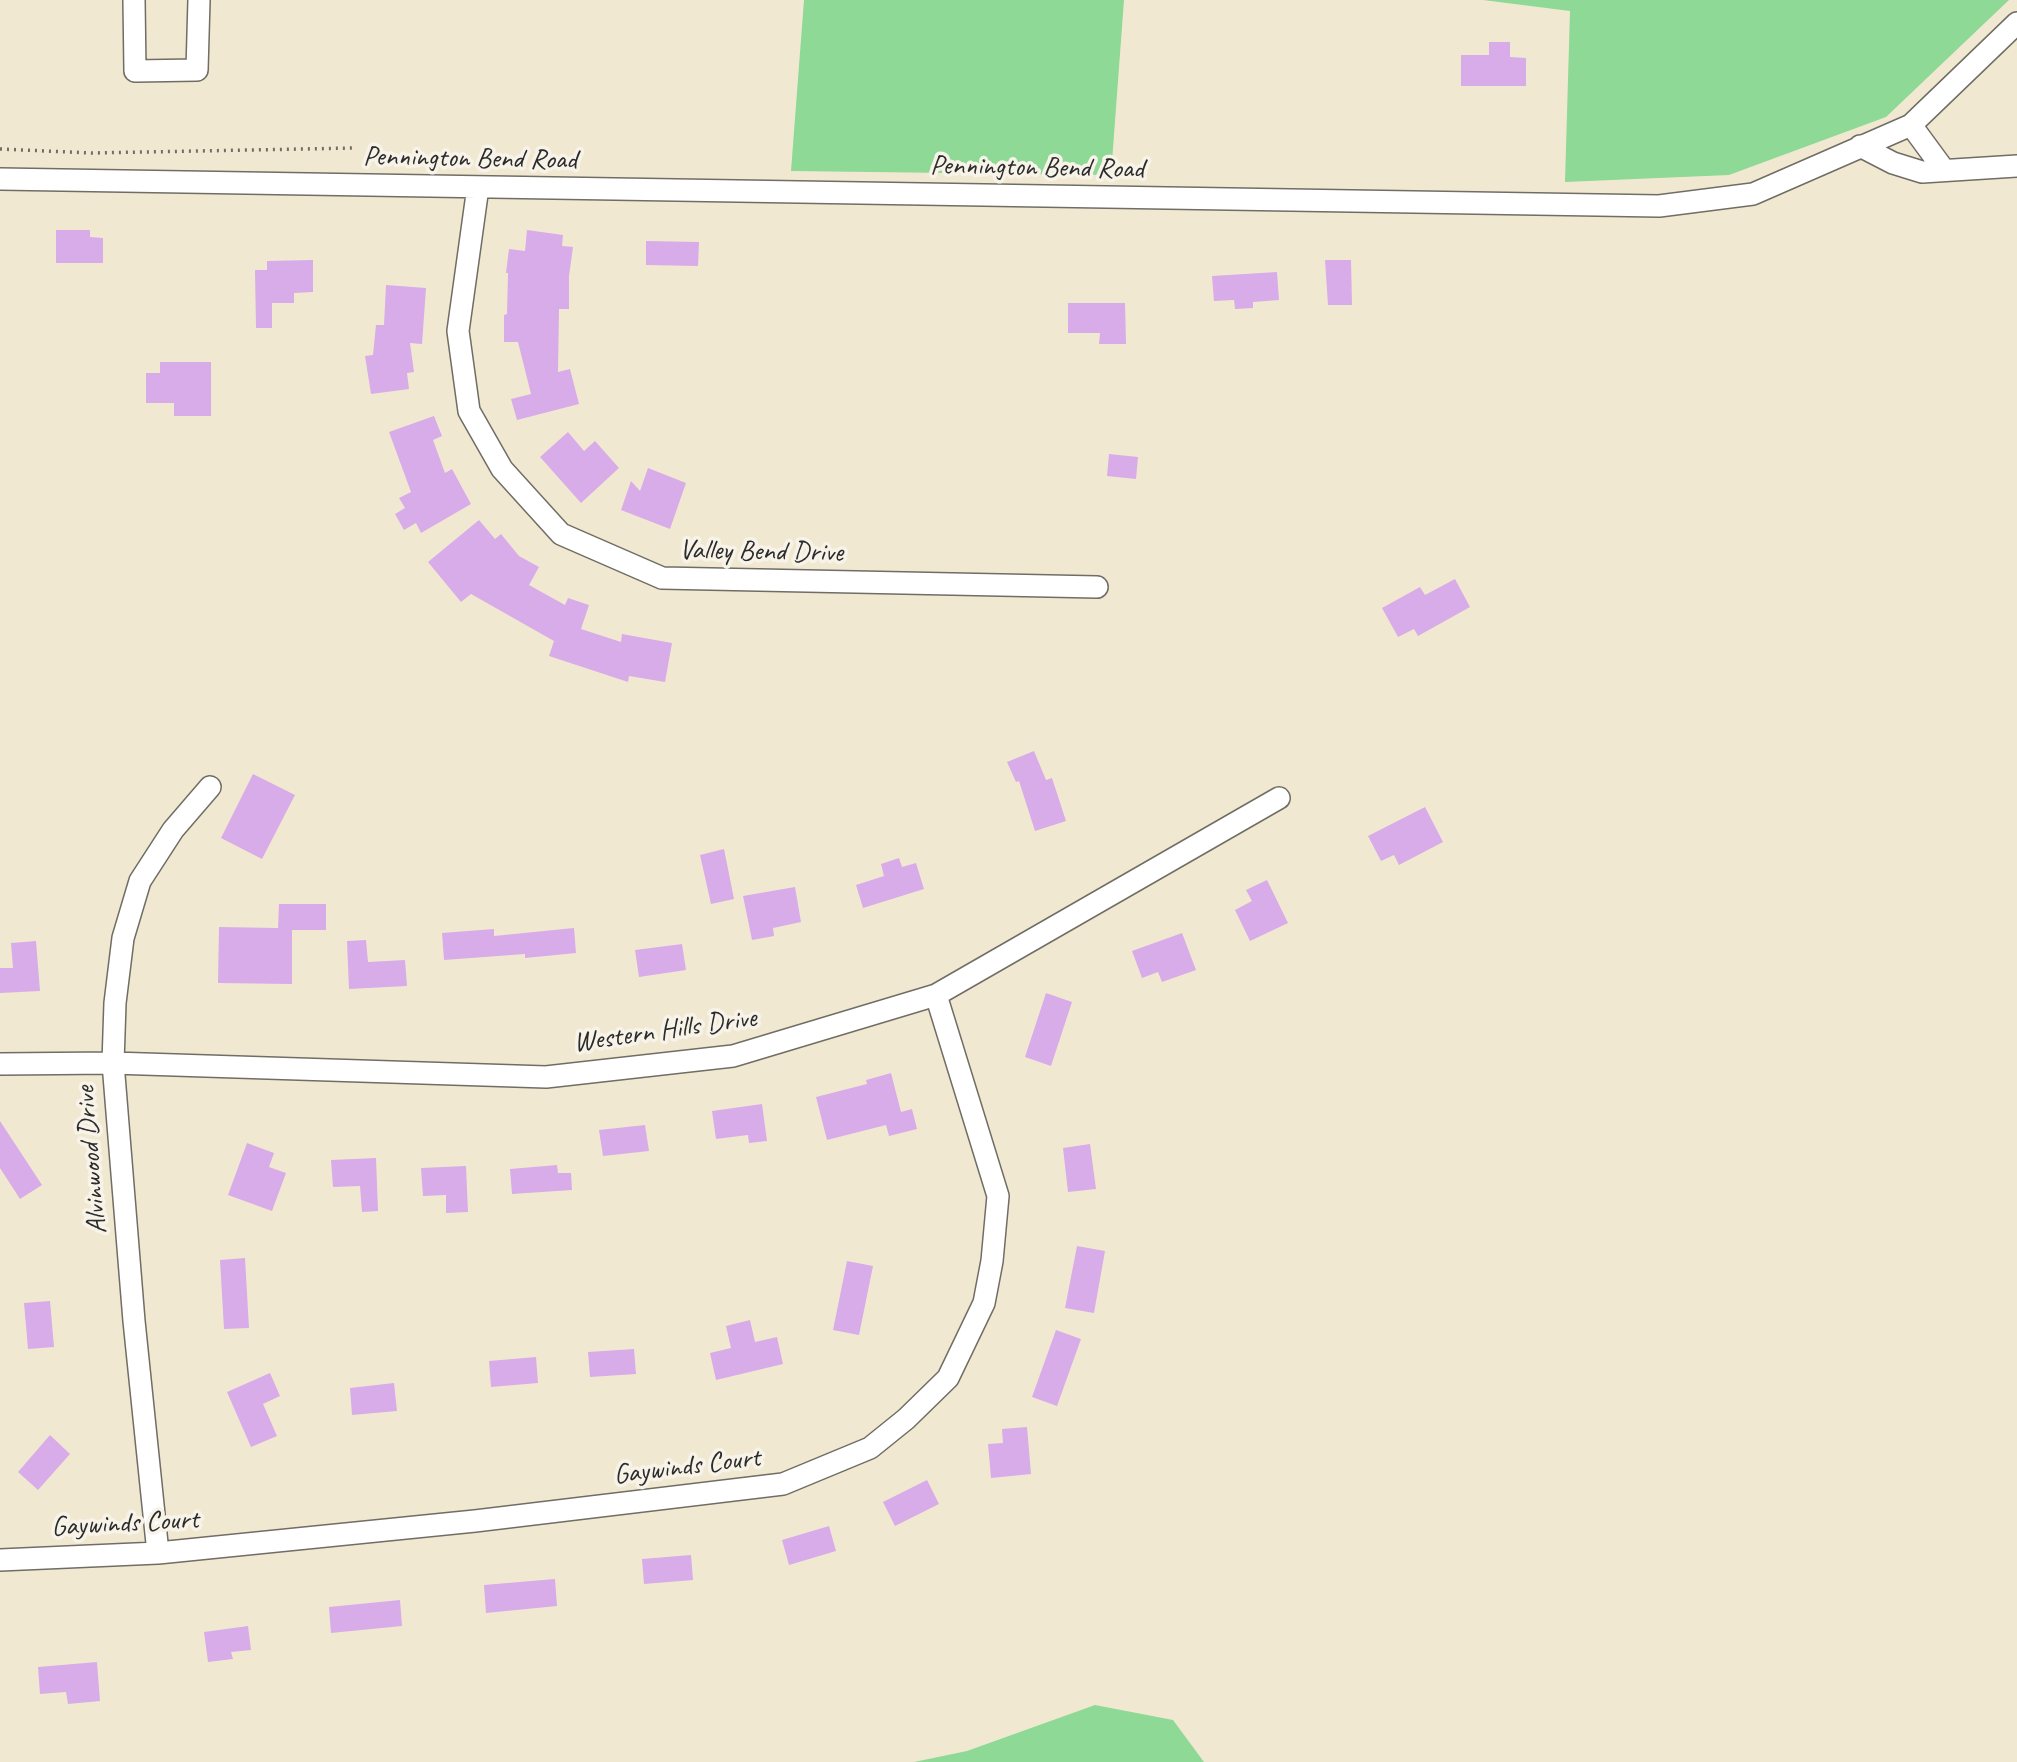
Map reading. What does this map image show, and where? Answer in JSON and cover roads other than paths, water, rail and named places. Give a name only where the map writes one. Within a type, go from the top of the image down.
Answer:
[{"type":"street","points":[[134,0],[135,71],[197,70],[199,0]]},
{"type":"street","name":"Pennington Bend Road","points":[[0,179],[1659,206],[1753,194],[1911,125],[2017,23]]},
{"type":"street","points":[[1911,125],[1944,170]]},
{"type":"street","points":[[1860,146],[1893,163],[1922,172],[2017,166]]},
{"type":"street","name":"Valley Bend Drive","points":[[478,187],[458,331],[469,411],[502,468],[561,534],[662,578],[1097,587]]},
{"type":"street","name":"Alvinwood Drive","points":[[158,1553],[134,1321],[113,1063],[115,1003],[123,937],[139,881],[173,830],[210,787]]},
{"type":"street","name":"Western Hills Drive","points":[[0,1064],[113,1063],[546,1077],[733,1056],[936,995],[1279,798]]},
{"type":"street","name":"Gaywinds Court","points":[[0,1560],[158,1553],[475,1521],[783,1483],[870,1448],[906,1419],[948,1378],[984,1303],[992,1261],[998,1196],[936,995]]}]
